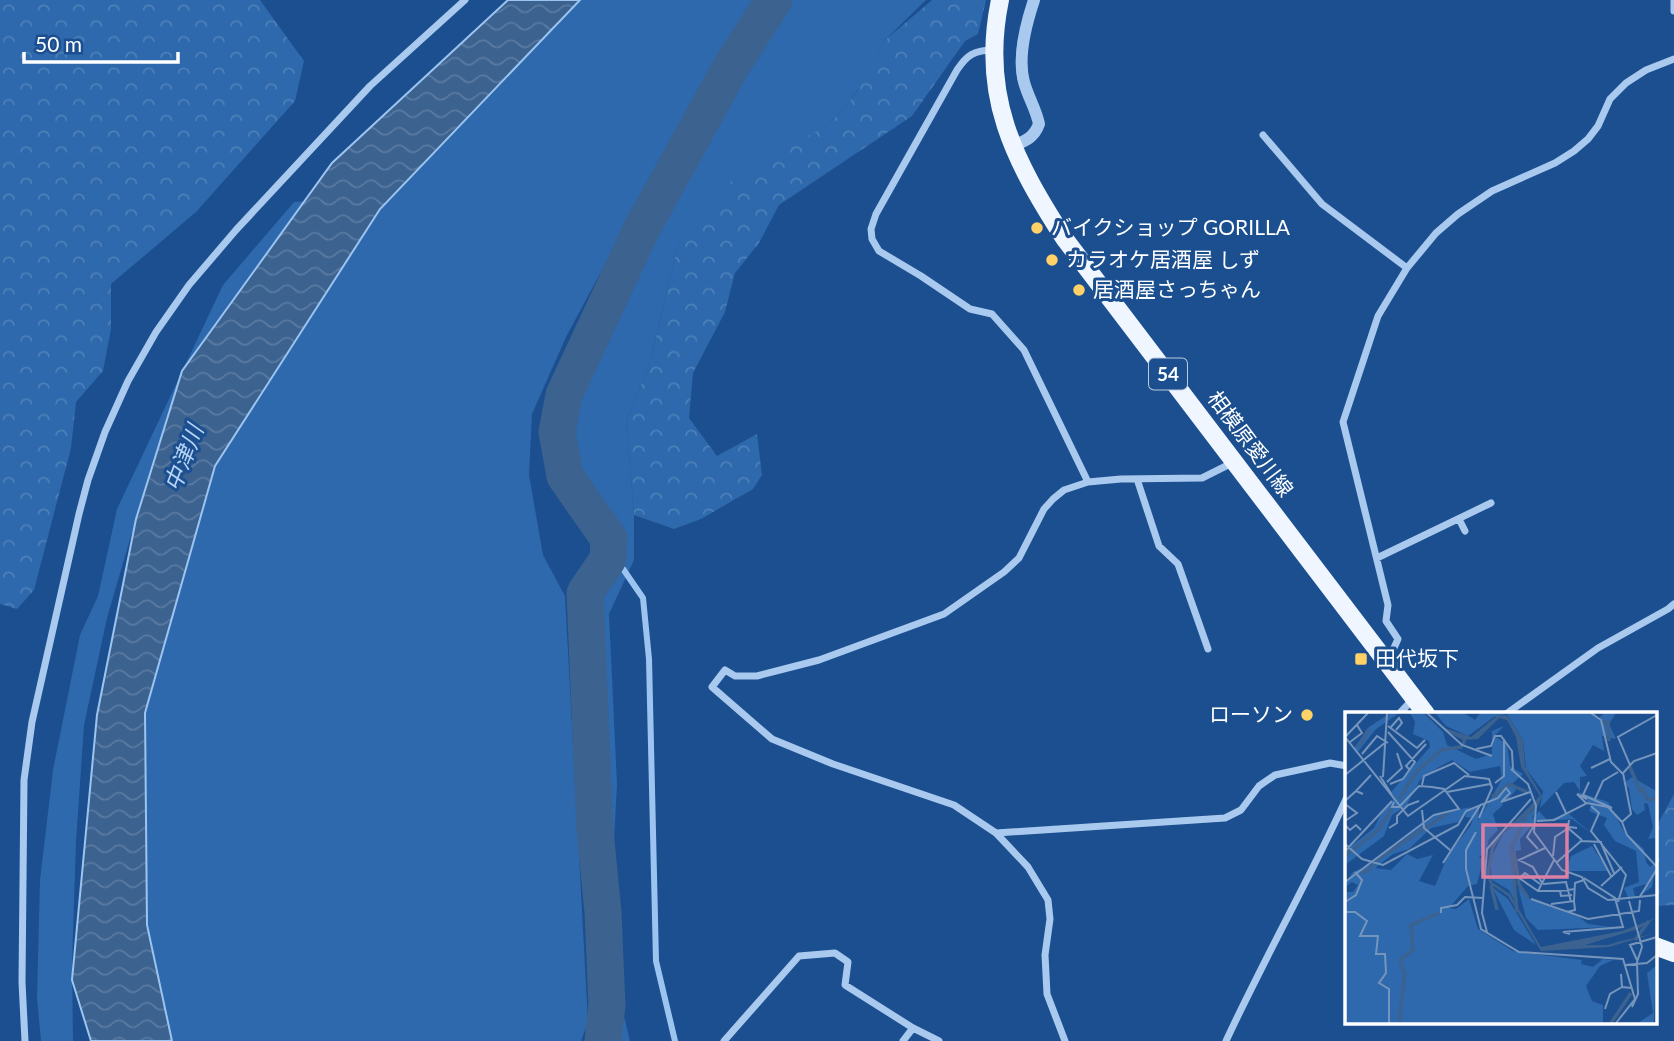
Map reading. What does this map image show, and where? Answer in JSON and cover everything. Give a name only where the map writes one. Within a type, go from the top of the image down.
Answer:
[{"type":"main road","name":"相模原愛川線","points":[[1000,0],[994,50],[997,97],[1012,146],[1042,203],[1064,237],[1424,712]]},
{"type":"main road","points":[[1656,946],[1674,953]]},
{"type":"street","points":[[25,1041],[22,888],[23,807],[28,747],[79,514],[105,432],[128,381],[156,332],[209,260],[370,86],[465,0]]},
{"type":"street","points":[[1012,146],[1029,140],[1039,124],[1023,79],[1022,67],[1034,0]]},
{"type":"street","points":[[1674,0],[1674,11]]},
{"type":"street","points":[[994,50],[969,54],[957,70],[876,214],[871,229],[872,239],[883,255],[922,276],[970,309],[992,314],[1024,350],[1088,482]]},
{"type":"street","points":[[1385,658],[1398,639],[1386,621],[1388,605],[1343,422],[1378,316],[1407,268],[1436,233],[1492,191],[1555,163],[1574,151],[1598,126],[1610,99],[1626,83],[1646,70],[1674,59]]},
{"type":"street","points":[[1263,135],[1322,204],[1407,268]]},
{"type":"street","points":[[1065,1041],[1047,994],[1045,955],[1050,919],[1048,900],[1028,867],[996,833],[954,805],[833,764],[772,739],[712,687],[725,670],[735,676],[757,676],[819,660],[944,614],[1004,572],[1018,558],[1044,509],[1058,494],[1088,482],[1202,478],[1235,462]]},
{"type":"street","points":[[1137,479],[1159,546],[1178,564],[1208,649]]},
{"type":"street","points":[[1377,558],[1491,503]]},
{"type":"street","points":[[1459,519],[1465,531]]},
{"type":"street","points":[[1509,712],[1598,648],[1674,604]]},
{"type":"street","points":[[1401,712],[1413,698]]},
{"type":"street","points":[[996,833],[1226,818],[1241,810],[1259,786],[1275,775],[1330,763],[1345,766]]},
{"type":"street","points":[[1226,1041],[1345,801]]},
{"type":"street","points":[[724,1041],[799,956],[835,953],[848,962],[845,985],[913,1028],[939,1041]]},
{"type":"street","points":[[903,1041],[913,1028]]},
{"type":"green space","points":[[0,0],[260,0],[304,61],[295,101],[196,212],[111,284],[111,329],[103,371],[76,402],[71,448],[34,590],[17,609],[0,604]]},
{"type":"green space","points":[[578,0],[753,0],[716,58],[566,337],[532,414],[529,475],[543,555],[565,596],[588,1022],[581,1041],[165,1041],[150,973],[141,837],[145,703],[175,568],[245,390],[409,171]]},
{"type":"green space","points":[[783,0],[926,0],[884,41],[861,85],[841,113],[678,244],[649,366],[626,421],[634,515],[634,560],[609,614],[617,784],[614,840],[604,839],[594,614],[605,587],[625,556],[608,513],[570,448],[589,352],[724,95]]},
{"type":"green space","points":[[932,0],[986,0],[978,34],[965,41],[912,116],[779,205],[759,243],[735,273],[725,312],[693,373],[689,418],[717,456],[757,434],[762,475],[753,489],[701,519],[674,529],[634,515],[626,421],[649,366],[678,244],[734,178],[822,128],[841,113],[857,91],[884,41]]},
{"type":"green space","points":[[312,201],[168,433],[142,498],[107,618],[84,725],[76,842],[72,963],[73,1041],[41,1041],[37,998],[40,880],[53,770],[80,635],[98,596],[117,509],[223,285],[294,202]]},
{"type":"green space","points":[[1674,794],[1674,905],[1656,906],[1656,827]]},
{"type":"green space","points":[[613,971],[630,1041],[612,1041]]},
{"type":"water","name":"中津川","points":[[508,0],[580,0],[380,209],[215,466],[145,713],[147,925],[172,1041],[91,1041],[72,980],[97,715],[136,519],[182,371],[332,163]]},
{"type":"waterway","points":[[603,1041],[607,1005],[603,912],[595,831],[585,593],[608,559],[609,539],[565,476],[557,432],[564,395],[641,230],[732,65],[774,0]]},
{"type":"waterway","points":[[608,547],[643,598],[649,659],[656,961],[675,1041]]},
{"type":"place","name":"バイクショップ GORILLA","points":[[1037,228]]},
{"type":"place","name":"カラオケ居酒屋 しず","points":[[1052,260]]},
{"type":"place","name":"居酒屋さっちゃん","points":[[1079,290]]},
{"type":"place","name":"田代坂下","points":[[1361,659]]},
{"type":"place","name":"ローソン","points":[[1307,715]]}]
